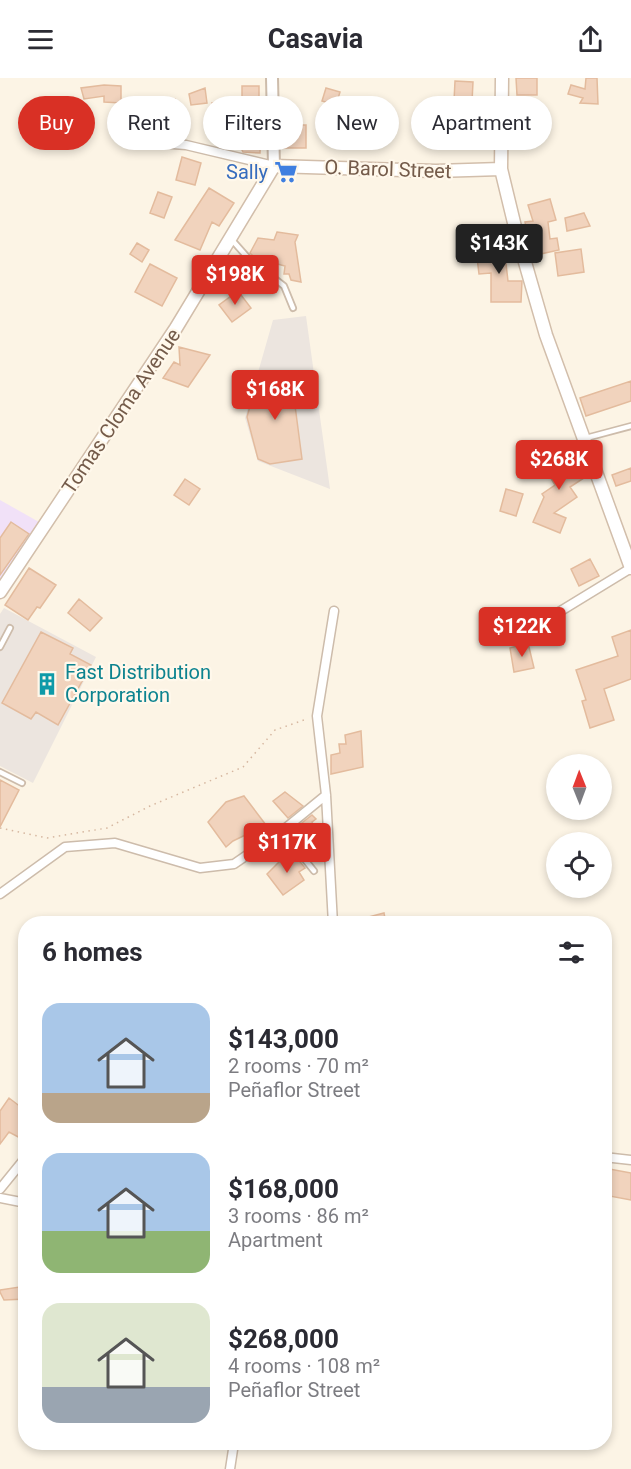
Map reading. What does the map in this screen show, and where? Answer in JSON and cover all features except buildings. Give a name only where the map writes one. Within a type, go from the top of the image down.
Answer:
[{"type":"main road","points":[[502,78],[501,169],[546,336],[631,568]]},
{"type":"main road","name":"O. Barol Street","points":[[274,166],[436,171],[501,169]]},
{"type":"main road","name":"Tomas Cloma Avenue","points":[[0,592],[115,423],[232,240],[274,166]]},
{"type":"street","points":[[191,146],[274,166],[272,78]]},
{"type":"street","points":[[528,631],[631,568]]},
{"type":"street","points":[[333,916],[323,756],[317,716],[334,611]]},
{"type":"street","points":[[0,894],[65,847],[115,843],[200,868],[234,864],[285,834],[326,795]]},
{"type":"street","points":[[612,1158],[631,1160]]},
{"type":"street","points":[[0,1189],[18,1167]]},
{"type":"street","points":[[0,1198],[18,1201]]},
{"type":"street","points":[[230,1469],[233,1450]]},
{"type":"lane","points":[[232,240],[248,258],[284,286],[293,308]]},
{"type":"lane","points":[[583,439],[631,426]]},
{"type":"lane","points":[[0,647],[10,628]]},
{"type":"lane","points":[[0,772],[22,783]]},
{"type":"lane","points":[[278,857],[285,834]]},
{"type":"lane","points":[[285,834],[314,871]]},
{"type":"path","points":[[0,828],[47,838],[107,828],[150,806],[243,768],[275,730],[317,716]]},
{"type":"shaded area","points":[[306,316],[330,489],[258,461],[245,418],[273,320]]},
{"type":"shaded area","points":[[0,500],[39,522],[0,579]]},
{"type":"shaded area","points":[[4,608],[96,657],[33,783],[0,766],[0,614]]},
{"type":"place","name":"Sally","points":[[286,172]]},
{"type":"place","name":"Fast Distribution Corporation","points":[[47,684]]}]
